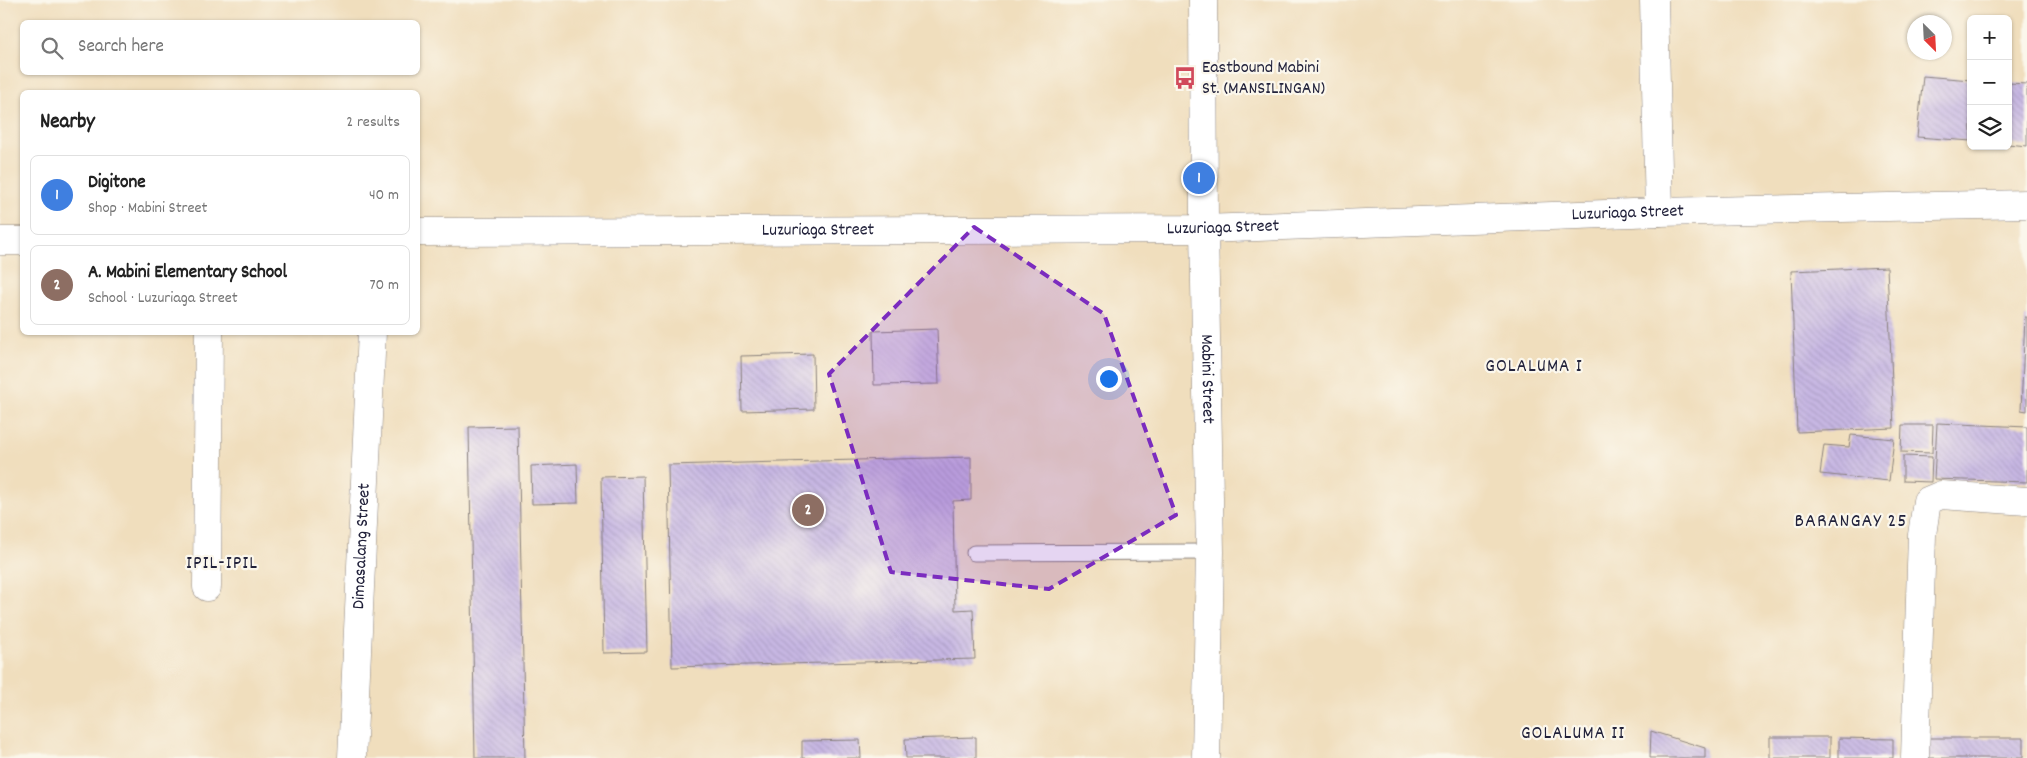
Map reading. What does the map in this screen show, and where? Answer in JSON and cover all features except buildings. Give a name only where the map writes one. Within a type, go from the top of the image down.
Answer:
[{"type":"street","name":"Mabini Street","points":[[1204,0],[1204,229],[1210,552],[1206,758]]},
{"type":"street","points":[[1654,0],[1659,212]]},
{"type":"street","name":"Luzuriaga Street","points":[[420,232],[1204,229],[1659,212],[2027,204]]},
{"type":"street","points":[[0,241],[20,241]]},
{"type":"street","points":[[207,587],[209,335]]},
{"type":"street","name":"Dimasalang Street","points":[[352,758],[372,335]]},
{"type":"street","points":[[1915,758],[1922,536],[1927,501],[1941,495],[2027,501]]},
{"type":"lane","points":[[974,552],[1210,552]]},
{"type":"highlighted area","points":[[974,227],[1104,314],[1176,515],[1049,589],[891,572],[829,374]]},
{"type":"place","name":"Eastbound Mabini St. (MANSILINGAN)","points":[[1185,78]]},
{"type":"place","name":"Digitone","points":[[1199,178]]},
{"type":"place","name":"A. Mabini Elementary School","points":[[808,510]]},
{"type":"district","name":"GOLALUMA I","points":[[1534,367]]},
{"type":"district","name":"BARANGAY 25","points":[[1851,522]]},
{"type":"district","name":"IPIL-IPIL","points":[[222,564]]},
{"type":"district","name":"GOLALUMA II","points":[[1573,734]]}]
